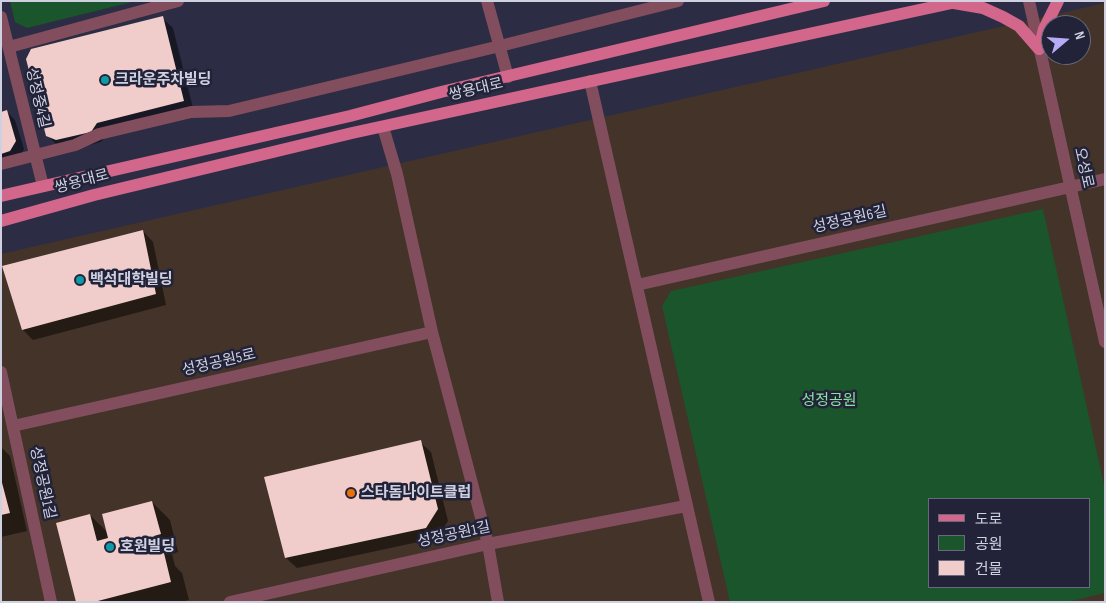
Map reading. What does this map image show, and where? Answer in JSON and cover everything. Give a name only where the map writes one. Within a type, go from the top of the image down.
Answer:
[{"type":"main road","name":"쌍용대로","points":[[1,196],[350,116],[824,1]]},
{"type":"main road","points":[[1040,49],[1044,29],[1058,1]]},
{"type":"main road","name":"쌍용대로","points":[[1,221],[94,195],[352,133],[383,128],[590,81],[958,2]]},
{"type":"main road","points":[[958,2],[983,8],[1019,26],[1040,49]]},
{"type":"street","points":[[9,47],[178,1]]},
{"type":"street","points":[[487,1],[508,77]]},
{"type":"street","points":[[1,164],[75,145],[99,134],[191,112],[229,111],[678,1]]},
{"type":"street","name":"오성로","points":[[1029,1],[1105,342]]},
{"type":"street","name":"성정중4길","points":[[1,17],[42,186]]},
{"type":"street","points":[[590,81],[709,602]]},
{"type":"street","points":[[383,128],[397,174],[432,332],[488,544],[498,602]]},
{"type":"street","name":"성정공원6길","points":[[637,285],[1105,179]]},
{"type":"street","name":"성정공원5로","points":[[13,426],[432,332]]},
{"type":"street","name":"성정공원1길","points":[[1,372],[51,602]]},
{"type":"street","name":"성정공원1길","points":[[230,602],[488,544],[686,506]]},
{"type":"shaded area","points":[[1105,3],[1105,602],[1,602],[1,254],[1041,18],[1041,65],[1091,65],[1091,15],[1052,15]]},
{"type":"green space","points":[[10,1],[136,1],[27,28],[15,22]]},
{"type":"green space","name":"성정공원","points":[[1043,209],[1105,489],[1105,593],[1067,602],[730,602],[662,306],[671,291]]},
{"type":"building","name":"크라운주차빌딩","points":[[163,16],[184,101],[97,123],[91,132],[56,140],[46,136],[26,59],[31,49]]},
{"type":"building","points":[[7,110],[16,141],[10,151],[1,154],[1,112]]},
{"type":"building","name":"백석대학빌딩","points":[[143,230],[156,294],[22,330],[2,266]]},
{"type":"building","name":"스타돔나이트클럽","points":[[421,440],[438,509],[426,528],[285,558],[264,477]]},
{"type":"building","points":[[1,479],[10,513],[1,515]]},
{"type":"building","name":"호원빌딩","points":[[152,501],[161,534],[154,536],[159,554],[164,553],[171,582],[94,602],[76,602],[56,523],[90,514],[97,541],[108,538],[102,514]]},
{"type":"place","name":"크라운주차빌딩","points":[[105,80]]},
{"type":"place","name":"백석대학빌딩","points":[[80,280]]},
{"type":"place","name":"스타돔나이트클럽","points":[[351,493]]},
{"type":"place","name":"호원빌딩","points":[[110,547]]}]
